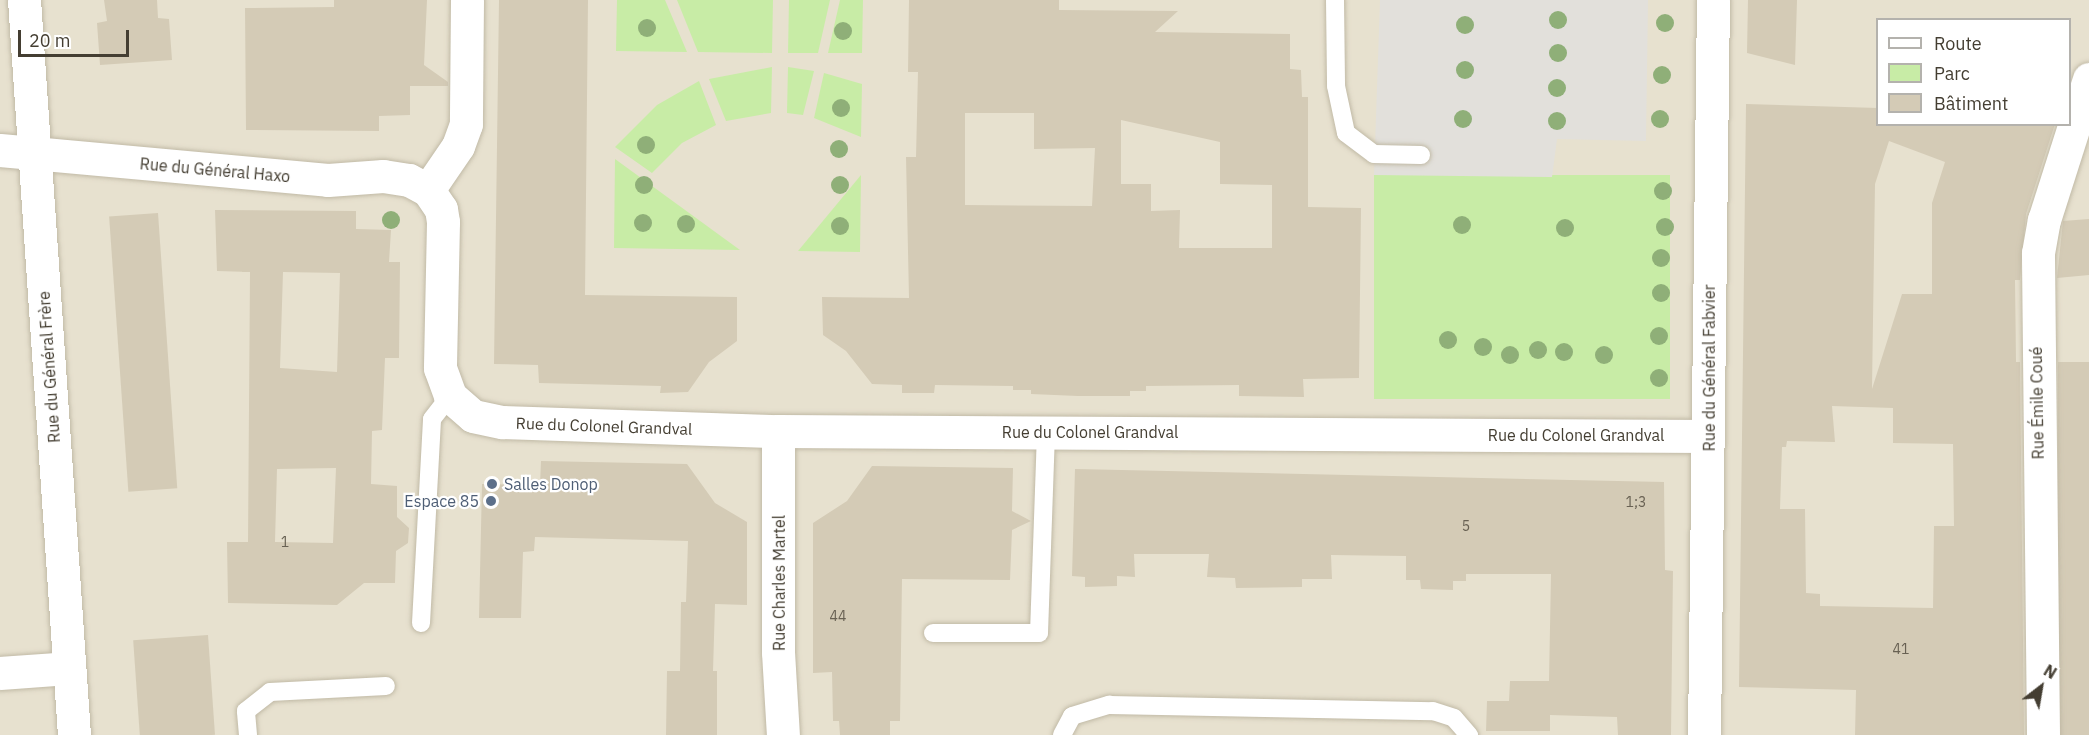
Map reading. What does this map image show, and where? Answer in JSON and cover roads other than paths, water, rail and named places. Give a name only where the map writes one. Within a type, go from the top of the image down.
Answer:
[{"type":"street","name":"Rue du Général Frère","points":[[24,0],[74,735]]},
{"type":"street","points":[[461,406],[440,368],[443,222],[441,209],[428,190],[458,146],[466,124],[467,0]]},
{"type":"street","name":"Rue du Général Fabvier","points":[[1704,735],[1713,0]]},
{"type":"street","name":"Rue Émile Coué","points":[[2043,735],[2038,253],[2089,80]]},
{"type":"street","name":"Rue du Général Haxo","points":[[0,150],[328,180],[383,176],[409,180],[428,190]]},
{"type":"street","name":"Rue du Colonel Grandval","points":[[461,406],[502,422],[778,431],[1708,436]]},
{"type":"street","name":"Rue Charles Martel","points":[[778,431],[778,652],[783,735]]},
{"type":"street","points":[[0,673],[69,668]]},
{"type":"lane","points":[[1334,1],[1336,86],[1346,133],[1374,154],[1421,155]]},
{"type":"lane","points":[[421,623],[432,419],[461,406]]},
{"type":"lane","points":[[933,633],[1039,633],[1046,432]]},
{"type":"lane","points":[[248,735],[246,711],[270,692],[386,686]]},
{"type":"lane","points":[[1062,735],[1072,716],[1109,705],[1433,711],[1454,718],[1469,735]]},
{"type":"place","name":"Salles Donop","points":[[492,484]]},
{"type":"place","name":"Espace 85","points":[[491,501]]}]
